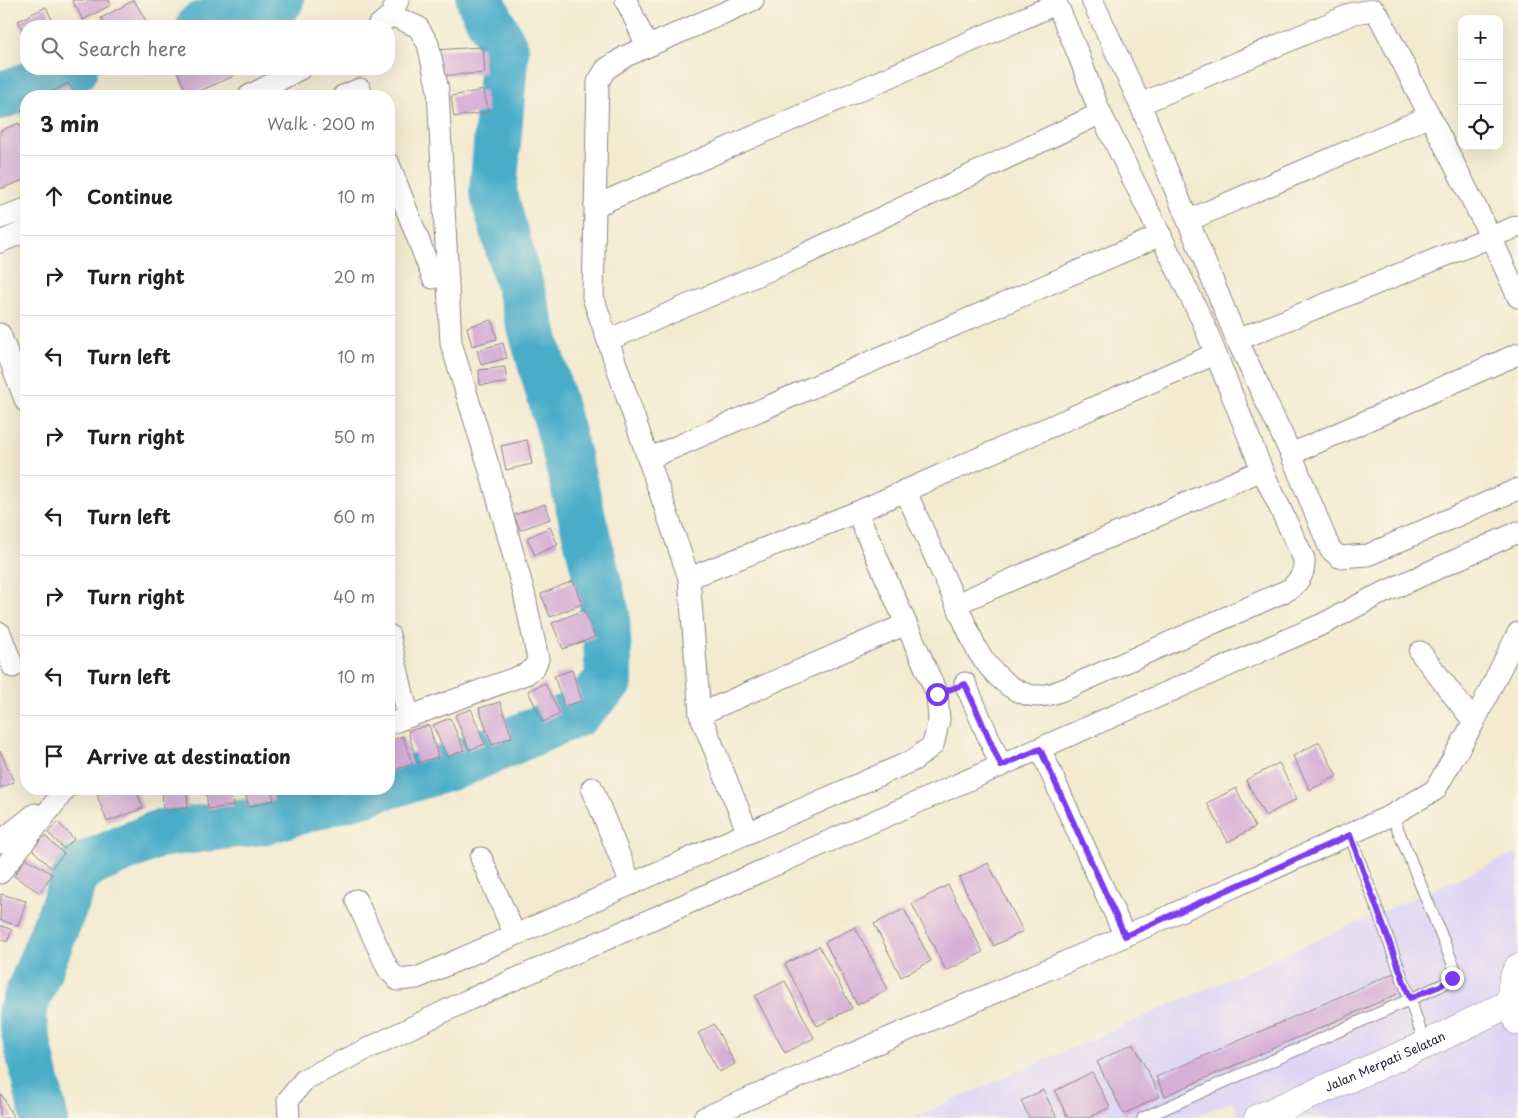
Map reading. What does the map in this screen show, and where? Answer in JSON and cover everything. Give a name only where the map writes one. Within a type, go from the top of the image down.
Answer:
[{"type":"street","points":[[626,0],[647,46]]},
{"type":"street","points":[[748,833],[700,714],[689,578],[593,297],[598,82],[606,69],[626,56],[753,0]]},
{"type":"street","points":[[1092,0],[1140,104],[1237,340],[1291,454],[1330,549],[1339,557],[1368,556],[1518,489]]},
{"type":"street","points":[[594,206],[1055,2],[1101,113],[1204,322],[1262,470],[1304,559],[1305,569],[1300,579],[1290,589],[1058,691],[1038,696],[1018,690],[991,671],[977,650],[905,490]]},
{"type":"street","points":[[1140,104],[1354,13],[1374,10],[1380,18],[1491,237],[1518,297]]},
{"type":"street","points":[[389,14],[418,27],[428,44],[438,90],[451,343],[494,484],[524,593],[538,659],[534,668],[526,674],[398,720],[395,692]]},
{"type":"street","points":[[260,90],[289,75]]},
{"type":"street","points":[[608,340],[797,258],[1101,113]]},
{"type":"street","points":[[1189,220],[1430,116]]},
{"type":"street","points":[[395,180],[433,278]]},
{"type":"street","points":[[0,218],[20,211]]},
{"type":"street","points":[[1237,340],[1518,226]]},
{"type":"street","points":[[0,242],[20,234]]},
{"type":"street","points":[[648,459],[1160,235]]},
{"type":"street","points":[[2,345],[20,388]]},
{"type":"street","points":[[689,578],[857,512],[1215,354]]},
{"type":"street","points":[[1291,454],[1518,354]]},
{"type":"street","points":[[956,604],[1262,470]]},
{"type":"street","points":[[356,900],[388,969],[398,980],[416,978],[914,760],[933,745],[939,720],[937,694],[857,512]]},
{"type":"street","points":[[289,1118],[288,1100],[305,1079],[468,1000],[1325,623],[1374,597],[1518,532]]},
{"type":"street","points":[[700,714],[906,624]]},
{"type":"street","points":[[0,633],[13,667]]},
{"type":"street","points":[[704,1118],[1125,936],[1350,835],[1392,815],[1435,790],[1474,722],[1518,633]]},
{"type":"street","points":[[0,650],[13,667]]},
{"type":"street","points":[[1420,652],[1474,722]]},
{"type":"street","points":[[937,694],[965,684],[991,671]]},
{"type":"street","points":[[965,684],[1001,766]]},
{"type":"street","points":[[1040,749],[1125,936]]},
{"type":"street","points":[[592,788],[631,884]]},
{"type":"street","points":[[0,842],[60,795]]},
{"type":"street","points":[[0,873],[62,795]]},
{"type":"street","points":[[481,858],[515,935]]},
{"type":"street","points":[[1514,1012],[1513,977],[1518,968]]},
{"type":"street","name":"Jalan Merpati Selatan","points":[[1258,1118],[1294,1111],[1425,1045],[1514,1012]]},
{"type":"lane","points":[[1144,1118],[1440,986],[1452,978],[1455,970],[1392,815]]},
{"type":"lane","points":[[1350,835],[1410,998],[1425,1045]]},
{"type":"shaded area","points":[[1518,852],[1518,1118],[1240,1118],[1232,1101],[1192,1118],[913,1118]]},
{"type":"building","points":[[72,0],[109,0],[111,5],[83,20]]},
{"type":"building","points":[[134,0],[146,20],[102,20],[101,18]]},
{"type":"building","points":[[46,7],[52,20],[20,20]]},
{"type":"building","points":[[483,47],[485,73],[436,76],[434,50]]},
{"type":"building","points":[[179,75],[234,76],[202,90],[185,90]]},
{"type":"building","points":[[68,83],[72,90],[55,90]]},
{"type":"building","points":[[484,90],[488,112],[454,117],[451,96]]},
{"type":"building","points":[[19,123],[20,126],[20,181],[0,189],[0,131]]},
{"type":"building","points":[[492,320],[497,339],[472,346],[467,327]]},
{"type":"building","points":[[503,343],[507,358],[481,365],[477,350]]},
{"type":"building","points":[[505,367],[507,383],[480,385],[479,370]]},
{"type":"building","points":[[527,440],[532,464],[506,470],[501,446]]},
{"type":"building","points":[[545,504],[550,519],[520,530],[514,515]]},
{"type":"building","points":[[550,527],[558,545],[535,555],[527,538]]},
{"type":"building","points":[[573,581],[582,604],[550,617],[541,594]]},
{"type":"building","points":[[584,610],[595,637],[563,649],[552,623]]},
{"type":"building","points":[[572,670],[582,701],[564,706],[554,676]]},
{"type":"building","points":[[545,683],[560,714],[543,722],[528,691]]},
{"type":"building","points":[[500,702],[512,737],[492,745],[479,708]]},
{"type":"building","points":[[471,709],[485,744],[469,750],[455,715]]},
{"type":"building","points":[[450,718],[464,750],[447,757],[433,725]]},
{"type":"building","points":[[429,725],[438,757],[417,763],[408,731]]},
{"type":"building","points":[[403,736],[412,764],[395,770],[395,739]]},
{"type":"building","points":[[1319,742],[1337,776],[1310,790],[1293,756]]},
{"type":"building","points":[[0,751],[14,782],[1,788],[0,786]]},
{"type":"building","points":[[1279,763],[1297,799],[1265,816],[1246,780]]},
{"type":"building","points":[[1236,788],[1255,827],[1228,842],[1207,803]]},
{"type":"building","points":[[97,795],[138,795],[143,808],[107,822]]},
{"type":"building","points":[[162,795],[187,795],[188,808],[163,810]]},
{"type":"building","points":[[207,795],[232,795],[233,806],[208,809]]},
{"type":"building","points":[[246,795],[273,795],[274,800],[249,807]]},
{"type":"building","points":[[58,822],[74,839],[64,849],[48,833]]},
{"type":"building","points":[[45,836],[64,854],[51,868],[32,849]]},
{"type":"building","points":[[26,858],[52,874],[40,893],[14,876]]},
{"type":"building","points":[[988,863],[1023,931],[994,946],[959,878]]},
{"type":"building","points":[[948,885],[983,952],[946,971],[912,904]]},
{"type":"building","points":[[1,894],[26,901],[18,926],[0,920]]},
{"type":"building","points":[[904,909],[931,961],[901,977],[874,924]]},
{"type":"building","points":[[0,925],[12,930],[7,942],[0,939]]},
{"type":"building","points":[[855,927],[888,989],[857,1005],[825,942]]},
{"type":"building","points":[[819,946],[852,1008],[817,1026],[785,964]]},
{"type":"building","points":[[1394,973],[1402,992],[1165,1096],[1156,1077]]},
{"type":"building","points":[[785,981],[814,1038],[785,1053],[755,996]]},
{"type":"building","points":[[714,1024],[735,1064],[719,1072],[698,1033]]},
{"type":"building","points":[[1133,1043],[1160,1096],[1124,1114],[1097,1062]]},
{"type":"building","points":[[1092,1072],[1110,1107],[1089,1118],[1068,1118],[1055,1091]]},
{"type":"building","points":[[1043,1090],[1057,1118],[1029,1118],[1021,1101]]},
{"type":"building","points":[[2,1095],[13,1117],[0,1118],[0,1096]]},
{"type":"waterway","points":[[218,20],[280,0]]},
{"type":"waterway","points":[[395,783],[459,764],[577,713],[609,681],[606,615],[563,440],[493,192],[505,50],[480,0]]},
{"type":"waterway","points":[[0,96],[58,75]]},
{"type":"waterway","points":[[44,1118],[21,1014],[79,868],[158,834],[263,821],[354,795]]},
{"type":"route","points":[[937,694],[965,684],[1001,766],[1040,749],[1125,936],[1350,835],[1410,998],[1440,986],[1452,978]]}]
